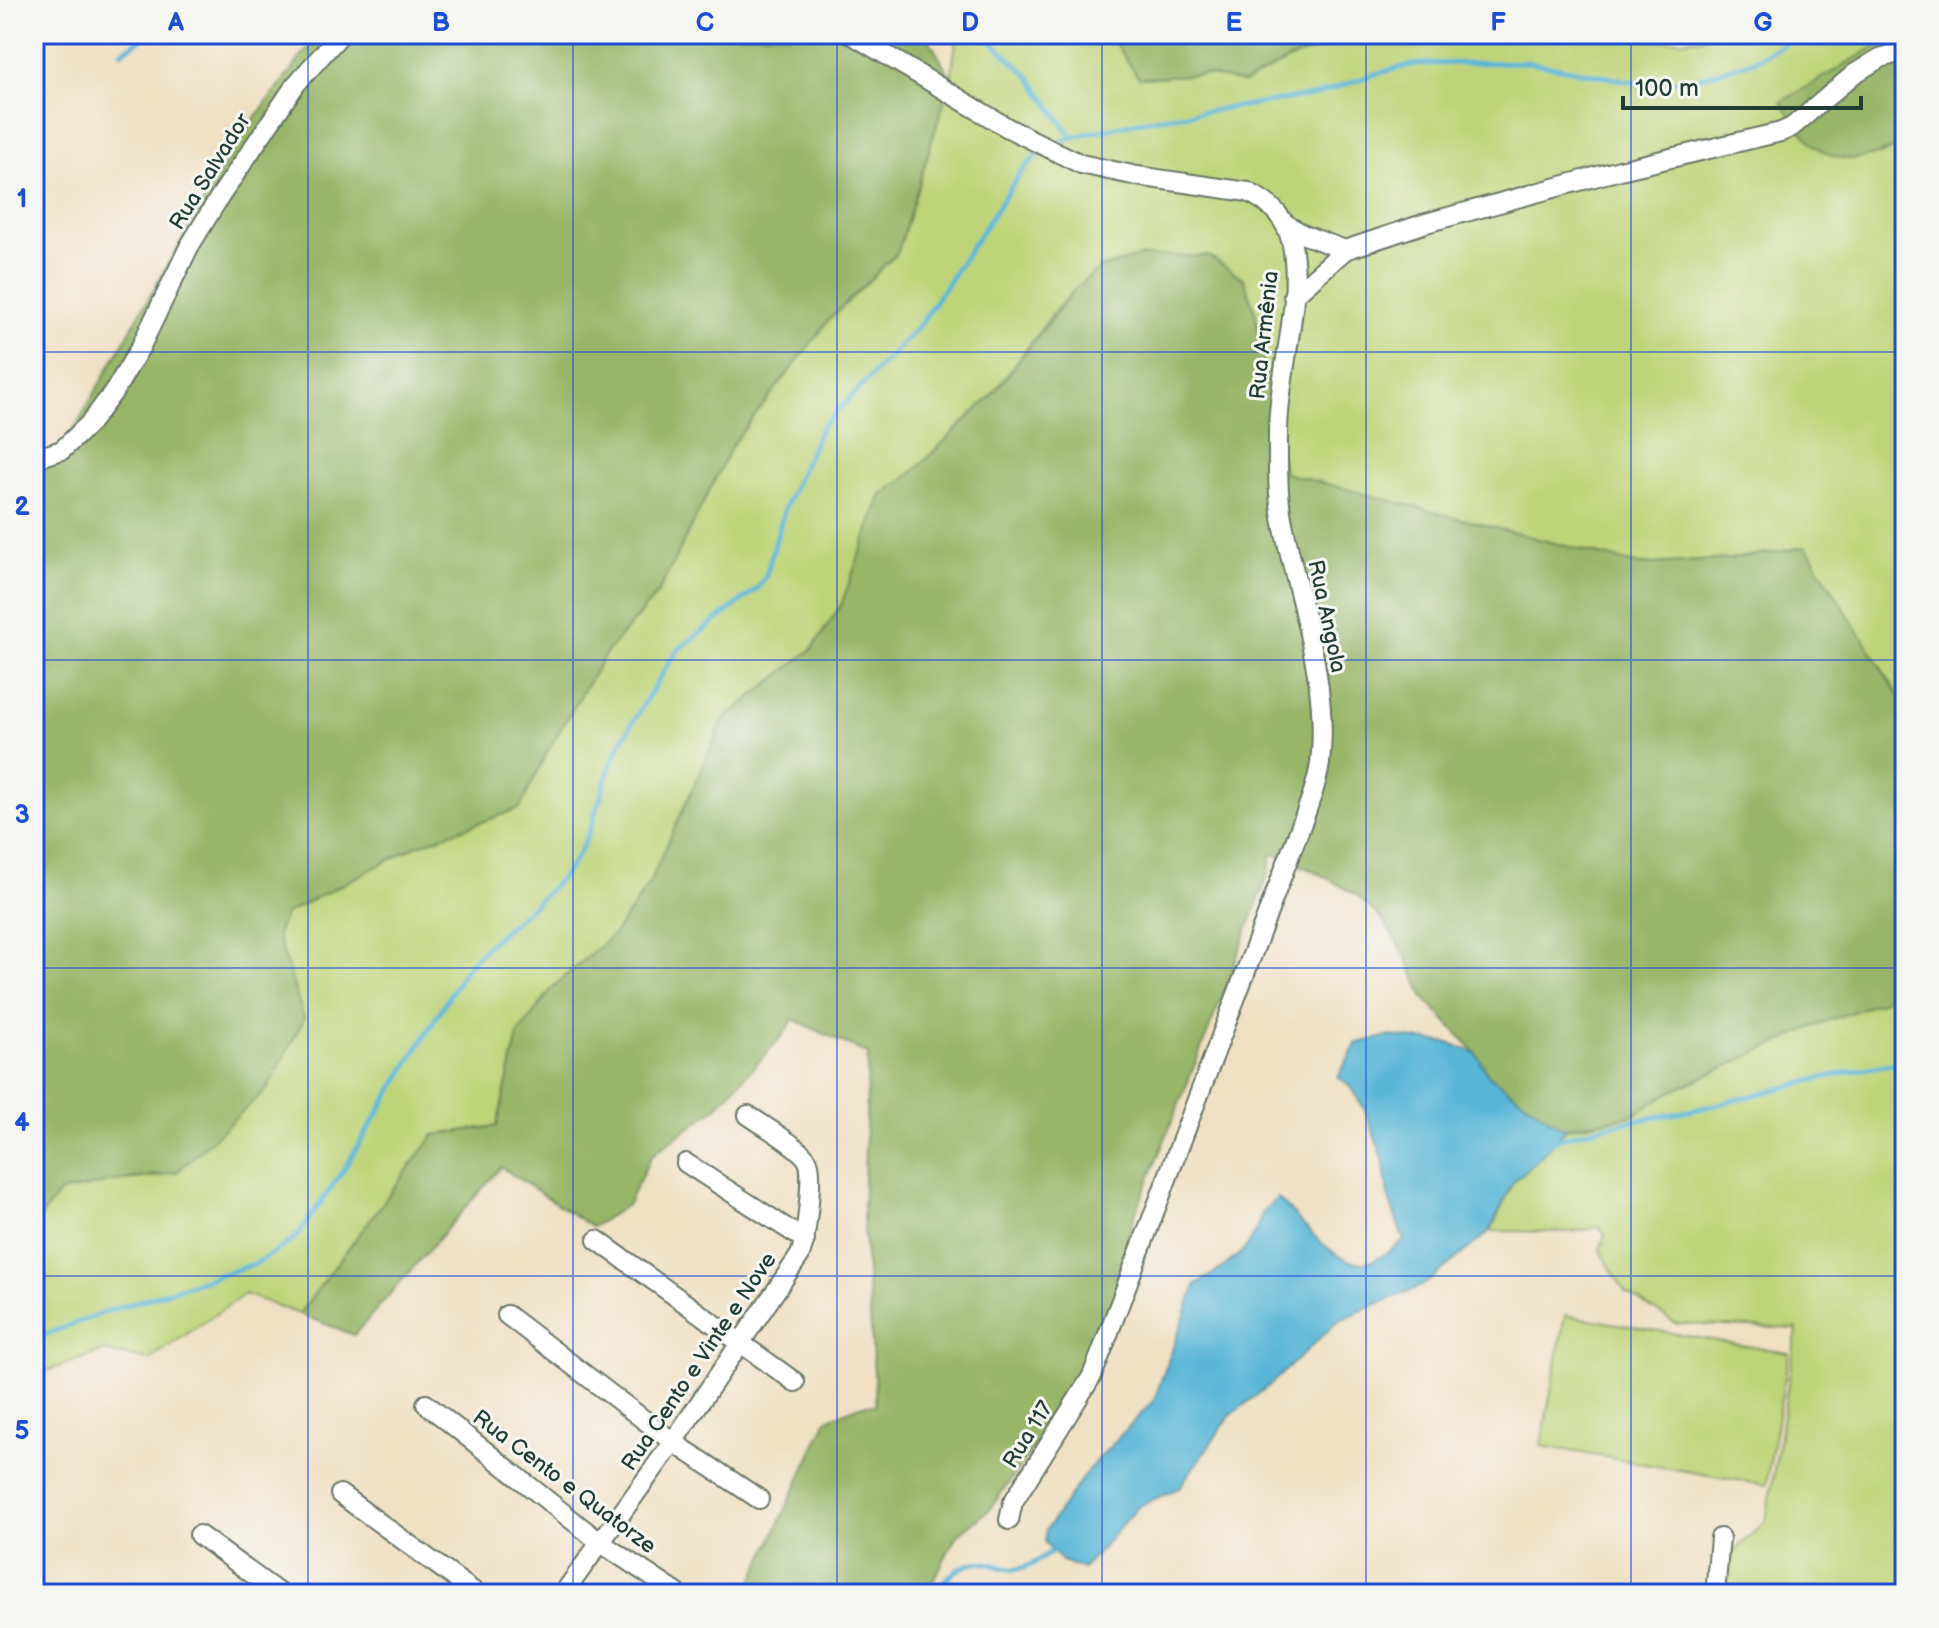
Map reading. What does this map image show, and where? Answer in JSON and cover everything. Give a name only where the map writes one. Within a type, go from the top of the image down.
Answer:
[{"type":"street","name":"Rua Salvador","points":[[34,459],[62,450],[90,423],[115,390],[140,348],[189,247],[219,198],[296,84],[341,34]]},
{"type":"street","points":[[851,34],[1052,151],[1094,167],[1248,192],[1302,234],[1345,250]]},
{"type":"street","points":[[1293,296],[1345,250],[1426,223],[1606,174],[1781,132],[1792,127],[1868,64],[1905,51]]},
{"type":"street","name":"Rua Armênia","points":[[1281,514],[1279,409],[1294,263],[1286,224]]},
{"type":"street","name":"Rua Angola","points":[[1092,1376],[1191,1122],[1242,977],[1305,815],[1320,763],[1318,685],[1281,514]]},
{"type":"street","name":"Rua Cento e Vinte e Nove","points":[[563,1594],[673,1442],[800,1255],[805,1240],[809,1163],[801,1153],[748,1115]]},
{"type":"street","points":[[686,1163],[805,1240]]},
{"type":"street","points":[[597,1240],[795,1382]]},
{"type":"street","points":[[507,1315],[673,1442],[759,1499]]},
{"type":"street","name":"Rua 117","points":[[1009,1520],[1013,1502],[1092,1376]]},
{"type":"street","name":"Rua Cento e Quatorze","points":[[426,1404],[601,1543],[678,1594]]},
{"type":"street","points":[[340,1494],[477,1594]]},
{"type":"street","points":[[199,1535],[280,1594]]},
{"type":"street","points":[[1715,1594],[1720,1538]]},
{"type":"green space","points":[[319,34],[926,34],[951,78],[898,252],[829,320],[732,445],[658,593],[605,654],[546,754],[520,808],[416,846],[285,914],[277,935],[304,1019],[267,1089],[177,1172],[59,1193],[37,1222],[46,1282],[34,1288],[34,456],[60,454],[241,136]]},
{"type":"green space","points":[[957,34],[1109,34],[1139,78],[1206,74],[1243,83],[1296,56],[1351,40],[1386,34],[1599,34],[1673,41],[1716,34],[1905,34],[1905,40],[1883,42],[1781,103],[1881,155],[1905,143],[1905,706],[1806,547],[1731,559],[1639,565],[1283,473],[1255,312],[1244,279],[1142,256],[1100,268],[1054,312],[992,395],[913,472],[881,496],[841,605],[812,649],[750,698],[690,796],[650,882],[615,933],[553,987],[518,1035],[497,1126],[434,1135],[299,1314],[245,1294],[149,1360],[103,1351],[47,1371],[34,1380],[34,1288],[46,1281],[37,1222],[59,1193],[109,1182],[162,1176],[267,1089],[304,1019],[277,935],[285,914],[416,846],[520,808],[546,754],[605,654],[658,593],[732,445],[829,320],[898,252],[951,78]]},
{"type":"green space","points":[[1109,34],[1386,34],[1351,40],[1296,56],[1243,83],[1206,74],[1139,78]]},
{"type":"green space","points":[[1905,40],[1905,143],[1872,156],[1849,159],[1816,147],[1781,102],[1883,42]]},
{"type":"green space","points":[[1142,256],[1209,256],[1244,279],[1255,312],[1284,473],[1639,565],[1731,559],[1806,547],[1905,706],[1905,944],[1897,947],[1905,978],[1883,1001],[1819,1024],[1670,1092],[1631,1116],[1562,1128],[1488,1075],[1476,1053],[1424,998],[1405,955],[1383,920],[1356,895],[1320,874],[1272,853],[1269,872],[1225,989],[1135,1214],[1116,1278],[1126,1287],[1056,1417],[989,1510],[957,1535],[926,1594],[747,1594],[827,1419],[863,1405],[876,1405],[863,1215],[868,1054],[793,1019],[783,1035],[715,1109],[652,1155],[627,1205],[592,1227],[501,1167],[354,1335],[299,1314],[434,1135],[497,1126],[518,1035],[553,987],[615,933],[650,882],[724,719],[812,649],[841,605],[881,496],[913,472],[992,395],[1073,291],[1100,268]]},
{"type":"green space","points":[[1905,978],[1905,1594],[1718,1594],[1720,1564],[1766,1521],[1797,1329],[1677,1324],[1625,1292],[1600,1250],[1605,1235],[1599,1227],[1573,1232],[1491,1231],[1513,1182],[1567,1128],[1631,1116],[1670,1092],[1819,1024],[1883,1001]]},
{"type":"green space","points":[[1565,1315],[1789,1353],[1766,1485],[1541,1446]]},
{"type":"water","points":[[1391,1036],[1449,1043],[1476,1053],[1488,1075],[1562,1128],[1567,1128],[1513,1182],[1490,1231],[1424,1285],[1339,1320],[1272,1383],[1230,1416],[1179,1488],[1139,1506],[1083,1569],[1062,1561],[1045,1542],[1046,1530],[1088,1470],[1154,1400],[1196,1284],[1240,1253],[1270,1205],[1278,1198],[1320,1242],[1346,1259],[1359,1263],[1372,1261],[1404,1241],[1388,1196],[1383,1158],[1364,1108],[1348,1084],[1338,1077],[1357,1043]]},
{"type":"waterway","points":[[121,52],[150,34]]},
{"type":"waterway","points":[[983,34],[1029,76],[1072,137]]},
{"type":"waterway","points":[[1053,145],[1072,137],[1148,120],[1316,95],[1375,74],[1415,64],[1529,62],[1639,83],[1675,81],[1701,77],[1754,61],[1786,43],[1794,34]]},
{"type":"waterway","points":[[34,1339],[108,1311],[257,1263],[289,1243],[301,1231],[344,1169],[465,970],[570,867],[591,826],[616,753],[678,650],[758,588],[766,576],[785,507],[821,428],[919,326],[1021,172],[1040,151]]},
{"type":"waterway","points":[[1551,1142],[1602,1127],[1689,1111],[1905,1062]]},
{"type":"waterway","points":[[934,1594],[963,1567],[987,1563],[1006,1569],[1023,1568],[1058,1547]]}]
